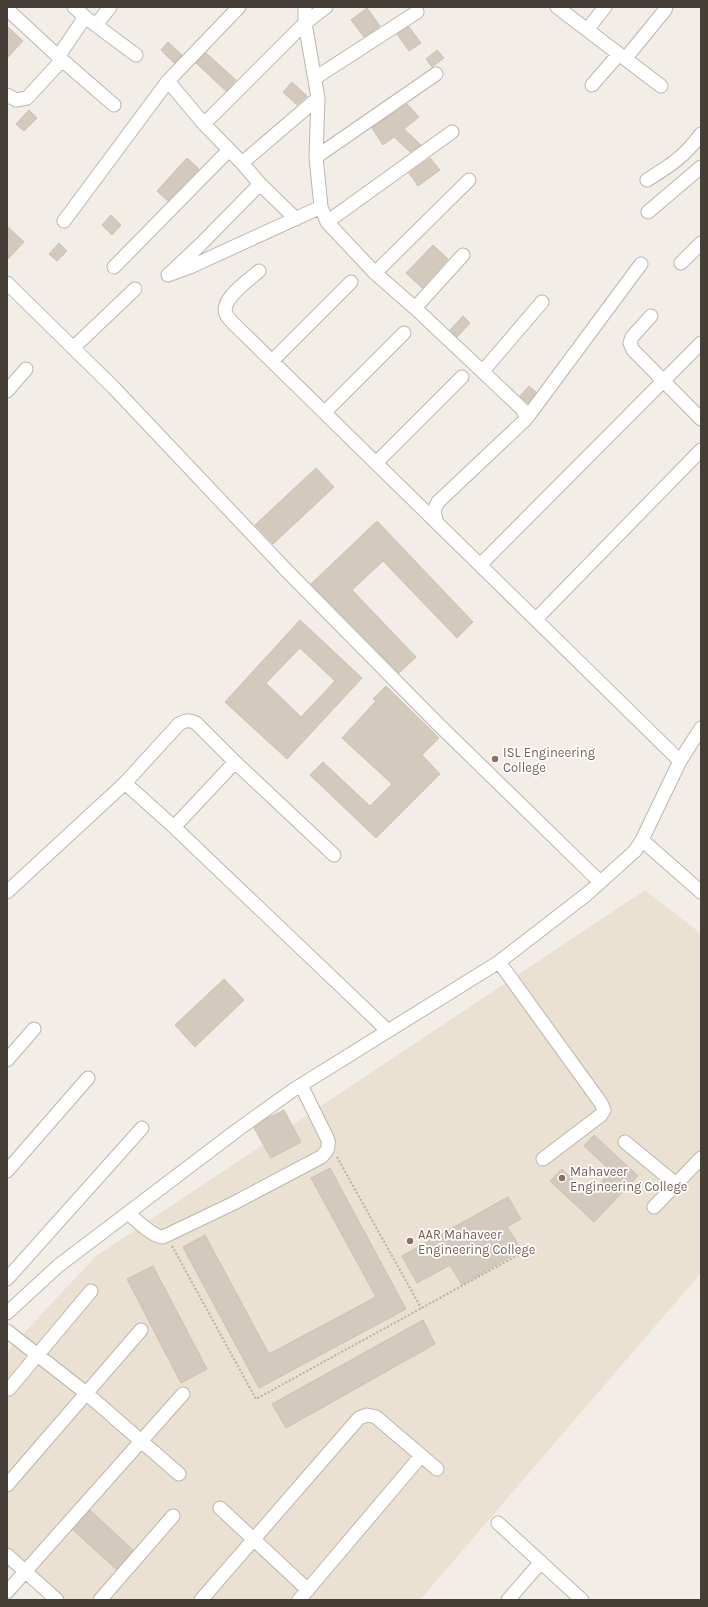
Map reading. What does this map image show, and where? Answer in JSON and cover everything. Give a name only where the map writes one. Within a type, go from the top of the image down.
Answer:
[{"type":"street","points":[[74,7],[136,55]]},
{"type":"street","points":[[96,25],[110,7]]},
{"type":"street","points":[[64,221],[168,81],[239,7]]},
{"type":"street","points":[[306,7],[305,23],[318,98],[316,157],[321,207],[327,222],[375,272],[416,308],[519,406],[523,410],[526,419]]},
{"type":"street","points":[[204,124],[305,23],[326,7]]},
{"type":"street","points":[[557,7],[661,86]]},
{"type":"street","points":[[587,30],[605,7]]},
{"type":"street","points":[[592,85],[622,56],[666,7]]},
{"type":"street","points":[[7,9],[114,105]]},
{"type":"street","points":[[315,78],[417,12]]},
{"type":"street","points":[[7,95],[16,100],[26,98],[60,58],[85,17]]},
{"type":"street","points":[[316,157],[436,74]]},
{"type":"street","points":[[168,81],[204,124],[260,184],[296,219]]},
{"type":"street","points":[[242,163],[318,98]]},
{"type":"street","points":[[327,222],[452,132]]},
{"type":"street","points":[[647,180],[678,160],[691,148],[701,134]]},
{"type":"street","points":[[114,267],[229,150]]},
{"type":"street","points":[[648,212],[701,168]]},
{"type":"street","points":[[375,272],[469,180]]},
{"type":"street","points":[[260,184],[168,275],[190,267],[321,207]]},
{"type":"street","points":[[681,263],[701,243]]},
{"type":"street","points":[[416,308],[463,255]]},
{"type":"street","points":[[436,521],[434,510],[438,502],[526,419],[642,264]]},
{"type":"street","points":[[260,271],[231,296],[225,306],[226,314],[232,322],[680,761]]},
{"type":"street","points":[[272,360],[351,282]]},
{"type":"street","points":[[7,284],[114,388],[304,589],[439,725],[600,882]]},
{"type":"street","points":[[73,348],[135,289]]},
{"type":"street","points":[[483,371],[542,302]]},
{"type":"street","points":[[651,316],[632,337],[630,343],[633,350],[701,419]]},
{"type":"street","points":[[325,412],[404,334]]},
{"type":"street","points":[[480,565],[701,343]]},
{"type":"street","points":[[7,391],[26,369]]},
{"type":"street","points":[[376,462],[462,377]]},
{"type":"street","points":[[536,619],[701,450]]},
{"type":"street","points":[[7,892],[125,783],[179,724],[191,720],[196,723],[235,762],[334,855]]},
{"type":"street","points":[[7,1313],[58,1266],[236,1131],[301,1085],[387,1030],[499,962],[587,894],[634,851],[642,840],[680,761],[701,728]]},
{"type":"street","points":[[174,827],[235,762]]},
{"type":"street","points":[[125,783],[174,827],[387,1030]]},
{"type":"street","points":[[642,840],[701,892]]},
{"type":"street","points":[[499,962],[601,1103],[604,1110],[601,1116],[543,1159]]},
{"type":"street","points":[[7,1060],[34,1029]]},
{"type":"street","points":[[7,1171],[88,1078]]},
{"type":"street","points":[[128,1213],[137,1222],[156,1235],[161,1237],[166,1236],[234,1203],[321,1157],[327,1152],[329,1146],[301,1085]]},
{"type":"street","points":[[7,1279],[142,1128]]},
{"type":"street","points":[[625,1142],[676,1184]]},
{"type":"street","points":[[654,1207],[701,1158]]},
{"type":"street","points":[[9,1389],[91,1291]]},
{"type":"street","points":[[7,1485],[141,1330]]},
{"type":"street","points":[[7,1331],[86,1393],[179,1474]]},
{"type":"street","points":[[7,1592],[183,1394]]},
{"type":"street","points":[[201,1600],[359,1418],[366,1415],[376,1417],[437,1470]]},
{"type":"street","points":[[220,1508],[253,1539],[303,1595],[421,1456]]},
{"type":"street","points":[[100,1600],[172,1516]]},
{"type":"street","points":[[498,1523],[582,1600]]},
{"type":"street","points":[[7,1555],[57,1600]]},
{"type":"street","points":[[508,1600],[541,1562]]},
{"type":"path","points":[[326,1137],[421,1308]]},
{"type":"path","points":[[166,1236],[256,1399],[529,1249]]},
{"type":"shaded area","name":"AAR Mahaveer Engineering College","points":[[645,890],[701,934],[701,1273],[420,1600],[61,1600],[7,1567],[7,1351],[96,1256]]},
{"type":"building","points":[[367,8],[380,26],[364,37],[351,20]]},
{"type":"building","points":[[7,26],[23,41],[7,58]]},
{"type":"building","points":[[409,27],[421,43],[409,51],[397,34]]},
{"type":"building","points":[[168,42],[182,55],[174,63],[161,50]]},
{"type":"building","points":[[437,50],[444,58],[432,67],[426,59]]},
{"type":"building","points":[[206,53],[236,80],[226,91],[196,63]]},
{"type":"building","points":[[292,82],[307,96],[297,105],[283,92]]},
{"type":"building","points":[[407,104],[419,117],[404,129],[421,145],[410,152],[394,137],[383,145],[372,128]]},
{"type":"building","points":[[29,110],[37,118],[24,131],[16,124]]},
{"type":"building","points":[[187,158],[199,169],[168,201],[157,191]]},
{"type":"building","points":[[430,158],[440,170],[418,186],[409,173]]},
{"type":"building","points":[[111,215],[121,225],[112,235],[102,225]]},
{"type":"building","points":[[7,226],[24,242],[7,260]]},
{"type":"building","points":[[59,243],[67,251],[57,261],[49,254]]},
{"type":"building","points":[[433,245],[448,259],[422,288],[406,273]]},
{"type":"building","points":[[463,316],[470,323],[457,337],[450,330]]},
{"type":"building","points":[[529,386],[536,392],[528,403],[520,396]]},
{"type":"building","points":[[316,468],[334,487],[273,544],[255,525]]},
{"type":"building","points":[[377,521],[473,622],[457,638],[383,561],[352,590],[416,657],[399,673],[311,584]]},
{"type":"building","points":[[300,620],[362,678],[287,759],[225,702]],"holes":[[[300,648],[335,681],[301,717],[266,683]]]},
{"type":"building","points":[[386,686],[439,738],[422,755],[440,774],[376,838],[310,775],[323,762],[370,806],[392,784],[342,738],[376,701],[373,699]]},
{"type":"building","points":[[224,979],[244,1000],[195,1047],[175,1025]]},
{"type":"building","points":[[284,1110],[301,1142],[271,1158],[254,1128],[266,1119]]},
{"type":"building","name":"Mahaveer Engineering College","points":[[594,1135],[638,1176],[594,1222],[550,1181],[562,1169],[589,1195],[611,1171],[584,1146]]},
{"type":"building","points":[[330,1168],[406,1309],[259,1388],[183,1247],[205,1235],[269,1354],[376,1297],[311,1178]]},
{"type":"building","points":[[508,1197],[521,1219],[507,1227],[522,1250],[462,1285],[450,1265],[417,1283],[402,1256]]},
{"type":"building","points":[[153,1266],[207,1369],[181,1383],[127,1279]]},
{"type":"building","points":[[423,1320],[435,1344],[286,1428],[272,1404]]},
{"type":"building","points":[[90,1510],[133,1550],[116,1569],[73,1530]]},
{"type":"place","name":"ISL Engineering College","points":[[495,759]]},
{"type":"place","name":"Mahaveer Engineering College","points":[[562,1178]]},
{"type":"place","name":"AAR Mahaveer Engineering College","points":[[410,1241]]}]
